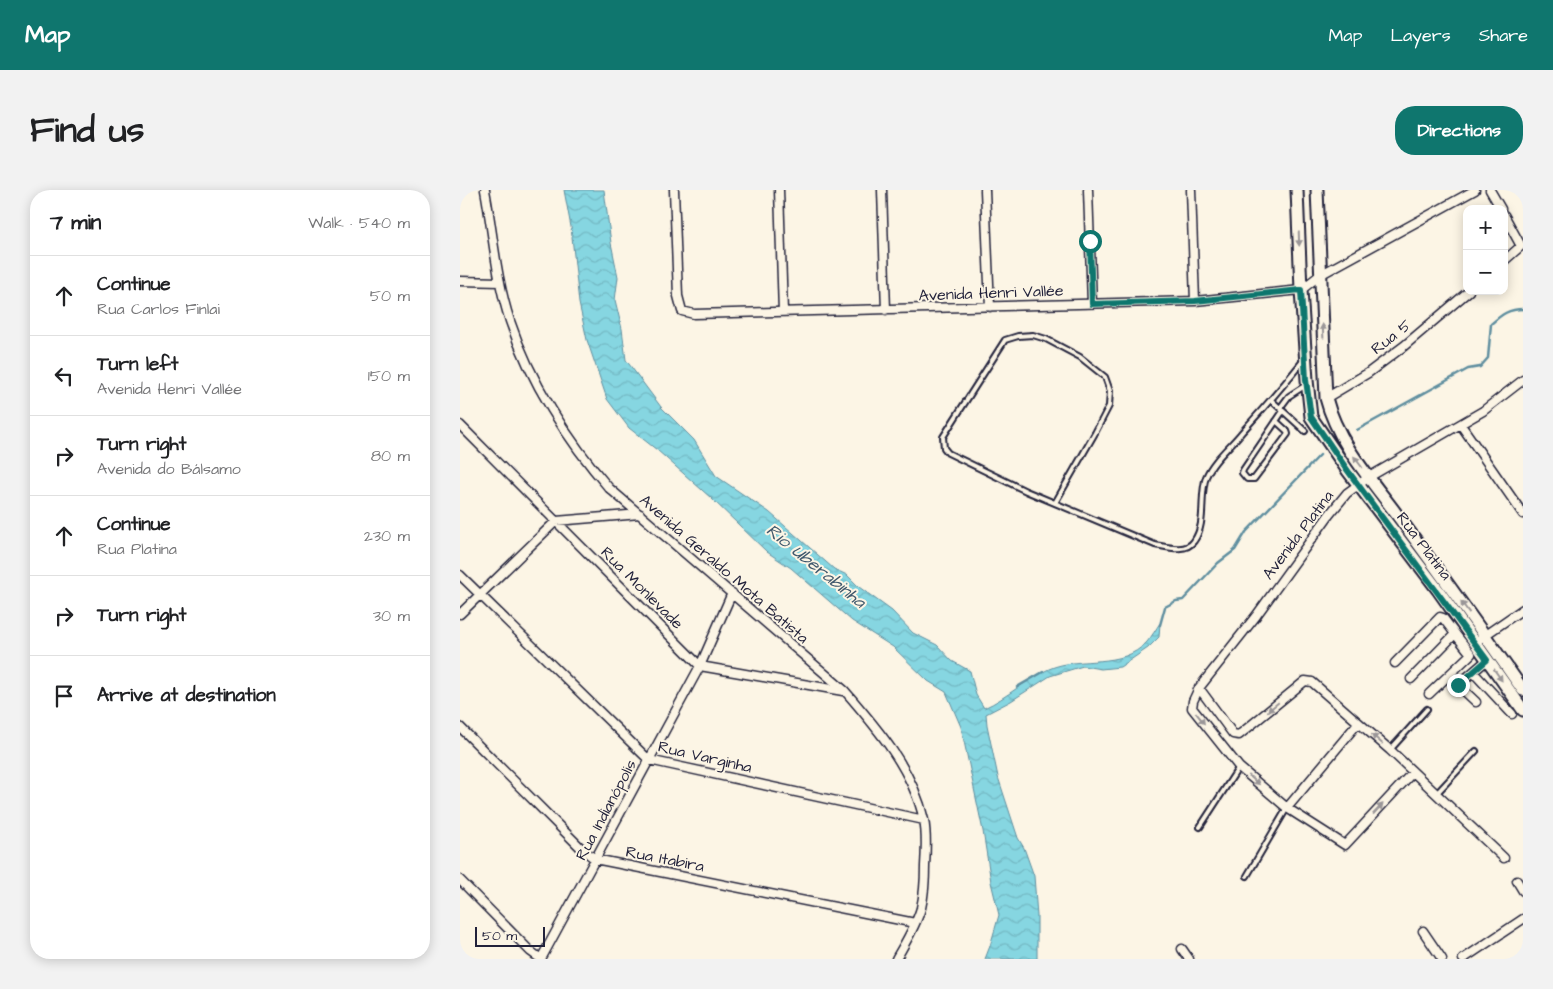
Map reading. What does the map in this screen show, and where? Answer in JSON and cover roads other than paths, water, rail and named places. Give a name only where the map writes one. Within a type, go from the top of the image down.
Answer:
[{"type":"street","name":"Avenida Geraldo Mota Batista","points":[[485,190],[500,282],[510,321],[530,368],[564,431],[609,488],[845,691],[878,730],[898,758],[924,820],[926,848],[921,907],[915,923],[896,959]]},
{"type":"street","name":"Avenida Henri Vallée","points":[[674,190],[678,296],[682,311],[694,314],[1195,301],[1301,290]]},
{"type":"street","points":[[779,190],[783,312]]},
{"type":"street","points":[[882,190],[886,310]]},
{"type":"street","points":[[985,190],[990,307]]},
{"type":"street","points":[[1088,190],[1092,304]]},
{"type":"street","points":[[1191,190],[1195,301]]},
{"type":"street","name":"Rua Platina","points":[[1297,190],[1305,358],[1311,417],[1475,642],[1518,712]]},
{"type":"street","name":"Rua Platina","points":[[1318,190],[1326,398],[1330,412],[1346,445],[1523,690]]},
{"type":"street","points":[[1301,290],[1320,274],[1475,190]]},
{"type":"street","points":[[1490,190],[1499,205]]},
{"type":"street","points":[[1508,222],[1521,246],[1508,257]]},
{"type":"street","points":[[460,282],[500,282]]},
{"type":"street","name":"Rua 5","points":[[1326,398],[1375,368],[1464,295]]},
{"type":"street","points":[[1305,358],[1324,358]]},
{"type":"street","name":"Avenida Platina","points":[[1199,688],[1347,493],[1369,477],[1483,412],[1523,380]]},
{"type":"street","name":"Rua Monlevade","points":[[460,425],[700,666]]},
{"type":"street","points":[[1461,425],[1523,514]]},
{"type":"street","points":[[460,614],[556,521],[640,514]]},
{"type":"street","name":"Rua Varginha","points":[[460,575],[649,760],[924,820]]},
{"type":"street","name":"Rua Indianópolis","points":[[541,959],[700,666],[732,593]]},
{"type":"street","points":[[1475,642],[1523,609]]},
{"type":"street","points":[[1395,663],[1440,617],[1443,618],[1471,654],[1429,694]]},
{"type":"street","points":[[1411,679],[1456,635]]},
{"type":"street","points":[[1458,685],[1487,660]]},
{"type":"street","points":[[700,666],[845,691]]},
{"type":"street","points":[[1473,672],[1518,712]]},
{"type":"street","points":[[1449,676],[1476,702]]},
{"type":"street","points":[[1413,772],[1345,845],[1287,808],[1239,767],[1192,708],[1193,701],[1199,688],[1233,734],[1239,735],[1305,681],[1312,682],[1390,750],[1504,858]]},
{"type":"street","points":[[1287,808],[1358,723]]},
{"type":"street","name":"Rua Itabira","points":[[460,727],[582,849],[595,859],[915,923]]},
{"type":"street","points":[[460,880],[530,951],[541,959]]},
{"type":"street","points":[[1517,881],[1523,890]]},
{"type":"street","points":[[1463,959],[1523,920]]},
{"type":"street","points":[[1423,931],[1442,959]]},
{"type":"street","points":[[1182,949],[1189,959]]},
{"type":"lane","points":[[1055,503],[1109,406],[1110,391],[1105,377],[1080,357],[1046,339],[1033,335],[1018,336],[1005,340],[946,432],[943,442],[948,453],[1026,491],[1154,546],[1186,548],[1194,542],[1198,533],[1206,476],[1305,358]]},
{"type":"lane","points":[[1276,421],[1288,434],[1254,479],[1247,479],[1242,470],[1276,421],[1289,396],[1307,385]]},
{"type":"lane","points":[[1271,400],[1305,431]]},
{"type":"lane","points":[[1390,750],[1426,709]]},
{"type":"lane","points":[[1436,794],[1476,751]]},
{"type":"lane","points":[[1200,827],[1239,767]]},
{"type":"lane","points":[[1247,876],[1287,808]]},
{"type":"water","name":"Rio Uberabinha","points":[[564,190],[604,190],[611,243],[618,277],[615,300],[622,329],[626,360],[661,407],[694,440],[716,476],[769,512],[834,569],[847,575],[859,587],[892,611],[913,633],[937,645],[952,661],[970,671],[976,695],[984,708],[1049,669],[1061,665],[1113,659],[1137,651],[1147,642],[1160,623],[1159,637],[1148,648],[1120,667],[1101,669],[1083,666],[1050,676],[1011,701],[986,714],[998,777],[1018,838],[1024,848],[1034,876],[1037,916],[1037,959],[985,959],[999,915],[961,727],[946,692],[928,681],[893,647],[852,621],[791,568],[767,552],[711,498],[629,428],[607,399],[587,340],[579,303],[571,227]]},
{"type":"waterway","points":[[1357,430],[1468,369],[1480,367],[1488,358],[1491,324],[1506,313],[1523,309]]},
{"type":"waterway","points":[[1160,625],[1165,607],[1176,601],[1183,600],[1218,563],[1235,550],[1246,532],[1320,455]]},
{"type":"waterway","points":[[1017,687],[1043,672]]}]
